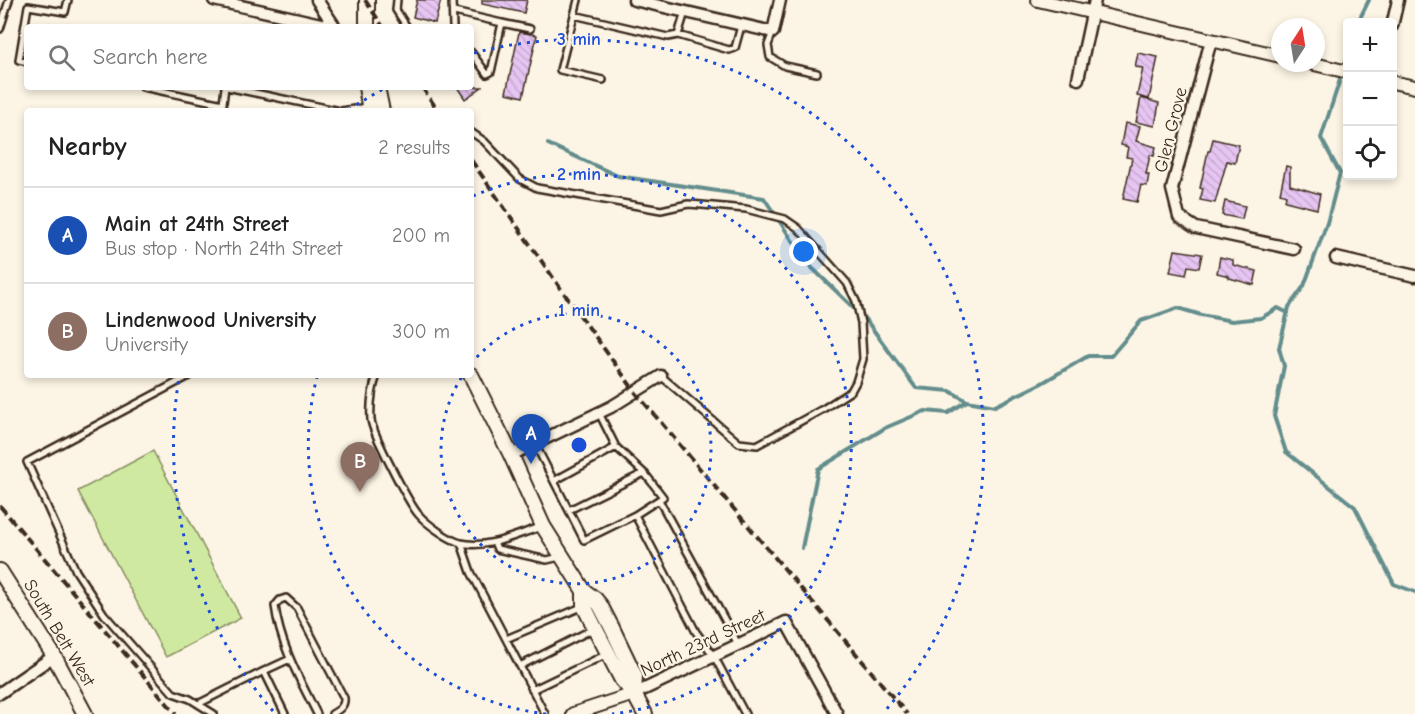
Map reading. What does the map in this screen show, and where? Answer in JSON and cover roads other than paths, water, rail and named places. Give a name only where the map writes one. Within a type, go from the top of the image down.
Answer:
[{"type":"main road","points":[[367,0],[367,24]]},
{"type":"main road","points":[[367,90],[373,108]]},
{"type":"main road","points":[[374,108],[377,90]]},
{"type":"main road","points":[[473,378],[512,455],[543,526],[584,591],[600,605],[635,676],[634,694]]},
{"type":"main road","name":"South Belt West","points":[[0,571],[54,656],[85,714]]},
{"type":"main road","points":[[584,591],[584,606],[622,680],[634,694],[645,714]]},
{"type":"street","points":[[214,0],[321,24]]},
{"type":"street","points":[[317,0],[332,24]]},
{"type":"street","points":[[634,0],[773,32],[780,0]]},
{"type":"street","points":[[1038,0],[1271,54]]},
{"type":"street","points":[[1078,79],[1095,0]]},
{"type":"street","points":[[1394,18],[1398,0]]},
{"type":"street","name":"Glen Grove","points":[[1211,40],[1172,189],[1179,217],[1196,228],[1294,249]]},
{"type":"street","points":[[1325,67],[1343,71]]},
{"type":"street","points":[[1397,83],[1415,87]]},
{"type":"street","points":[[1336,258],[1415,276]]},
{"type":"street","points":[[512,455],[599,413],[662,376]]},
{"type":"street","name":"North 23rd Street","points":[[634,694],[786,622],[837,714]]},
{"type":"street","points":[[0,693],[54,656]]},
{"type":"street","points":[[573,714],[591,711],[634,694]]},
{"type":"lane","points":[[0,29],[9,0]]},
{"type":"lane","points":[[25,24],[28,6],[65,12],[68,0]]},
{"type":"lane","points":[[398,0],[396,10],[405,24]]},
{"type":"lane","points":[[452,0],[453,24]]},
{"type":"lane","points":[[578,0],[560,70],[603,80]]},
{"type":"lane","points":[[454,12],[530,29]]},
{"type":"lane","points":[[678,35],[685,12]]},
{"type":"lane","points":[[574,15],[668,37],[678,35],[729,50],[735,48],[741,24]]},
{"type":"lane","points":[[474,56],[487,74],[491,72],[502,23]]},
{"type":"lane","points":[[24,30],[19,60],[24,61]]},
{"type":"lane","points":[[773,32],[768,45],[770,57],[785,66],[817,73]]},
{"type":"lane","points":[[154,90],[223,108],[226,90]]},
{"type":"lane","points":[[240,90],[326,108]]},
{"type":"lane","points":[[474,134],[484,141],[520,179],[537,188],[661,210],[688,204],[702,205],[746,209],[785,219],[798,228],[847,283],[861,323],[863,359],[856,382],[844,398],[757,445],[739,443],[662,376]]},
{"type":"lane","points":[[185,378],[27,462],[76,571],[104,614],[173,693],[214,714]]},
{"type":"lane","points":[[376,378],[372,388],[371,422],[401,487],[419,515],[446,536],[461,543],[495,544],[502,539],[543,526]]},
{"type":"lane","points":[[535,444],[584,540],[635,515],[663,497],[644,473],[616,447],[599,413]]},
{"type":"lane","points":[[554,481],[616,447]]},
{"type":"lane","points":[[569,510],[644,473]]},
{"type":"lane","points":[[659,500],[738,644]]},
{"type":"lane","points":[[635,515],[696,632],[714,656],[745,714]]},
{"type":"lane","points":[[461,543],[471,572],[545,714]]},
{"type":"lane","points":[[495,544],[497,549],[547,560],[562,556]]},
{"type":"lane","points":[[317,714],[290,658],[276,617],[275,606],[280,600],[286,598],[297,608],[344,698],[345,703],[340,710],[332,714]]},
{"type":"lane","points":[[506,639],[584,606]]},
{"type":"lane","points":[[520,666],[595,628]]},
{"type":"lane","points":[[532,690],[609,653]]},
{"type":"lane","points":[[198,704],[290,658]]},
{"type":"lane","points":[[264,671],[285,714]]},
{"type":"waterway","points":[[1360,18],[1369,0]]},
{"type":"waterway","points":[[1343,70],[1321,138],[1340,173],[1327,223],[1304,286],[1289,307],[1279,348],[1284,366],[1274,416],[1286,452],[1355,507],[1394,584],[1415,592]]},
{"type":"waterway","points":[[548,144],[618,176],[764,198],[808,264],[866,320],[916,388],[950,391],[967,401]]},
{"type":"waterway","points":[[802,548],[818,469],[885,428],[925,411],[948,413],[967,401],[995,406],[1042,383],[1088,356],[1111,356],[1141,321],[1178,308],[1232,321],[1261,318],[1278,308],[1288,313]]},
{"type":"railway","points":[[365,0],[381,24]]},
{"type":"railway","points":[[424,90],[436,108]]},
{"type":"railway","points":[[474,164],[636,393],[907,714]]},
{"type":"railway","points":[[0,506],[176,714]]},
{"type":"place","name":"Main at 24th Street","points":[[531,464]]},
{"type":"place","name":"Lindenwood University","points":[[360,492]]}]
